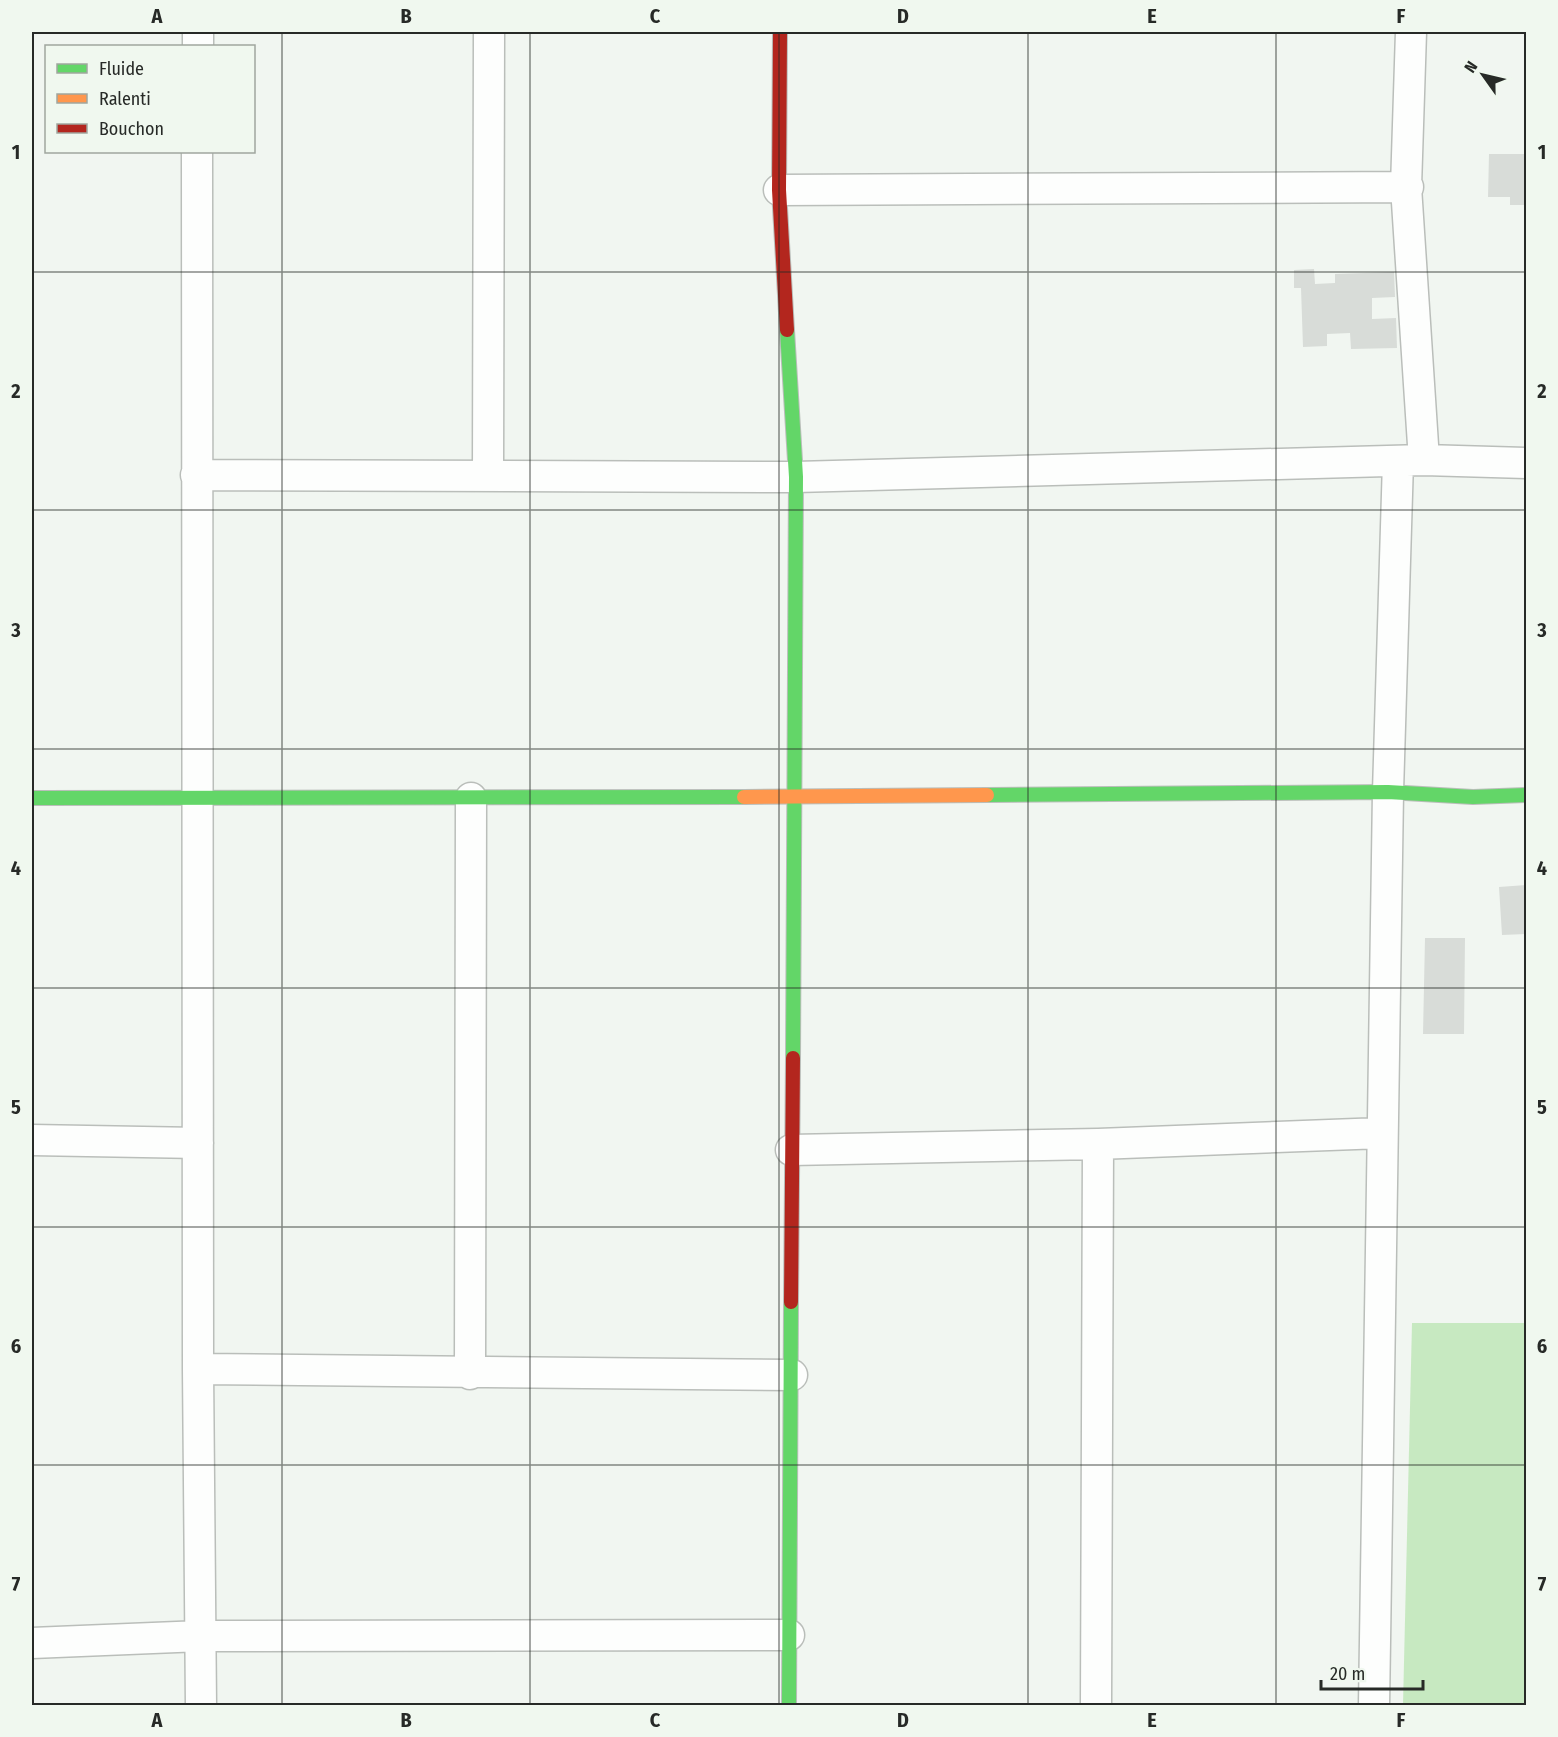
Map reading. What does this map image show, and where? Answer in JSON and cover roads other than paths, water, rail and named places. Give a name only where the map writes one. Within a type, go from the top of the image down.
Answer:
[{"type":"street","points":[[488,476],[489,32]]},
{"type":"street","points":[[780,32],[779,190],[796,477],[789,1706]]},
{"type":"street","points":[[1374,1706],[1388,792],[1411,461],[1408,187],[1411,32]]},
{"type":"street","points":[[197,153],[198,1369],[201,1706]]},
{"type":"street","points":[[779,190],[1408,187]]},
{"type":"street","points":[[196,475],[796,477],[1411,461],[1527,463]]},
{"type":"street","points":[[32,798],[795,797],[1388,792],[1473,797],[1527,795]]},
{"type":"street","points":[[470,1374],[471,798]]},
{"type":"street","points":[[791,1150],[1098,1144],[1382,1133]]},
{"type":"street","points":[[32,1140],[198,1143]]},
{"type":"street","points":[[1096,1706],[1098,1144]]},
{"type":"street","points":[[198,1369],[470,1374],[792,1375]]},
{"type":"street","points":[[32,1643],[201,1636],[789,1635]]}]
